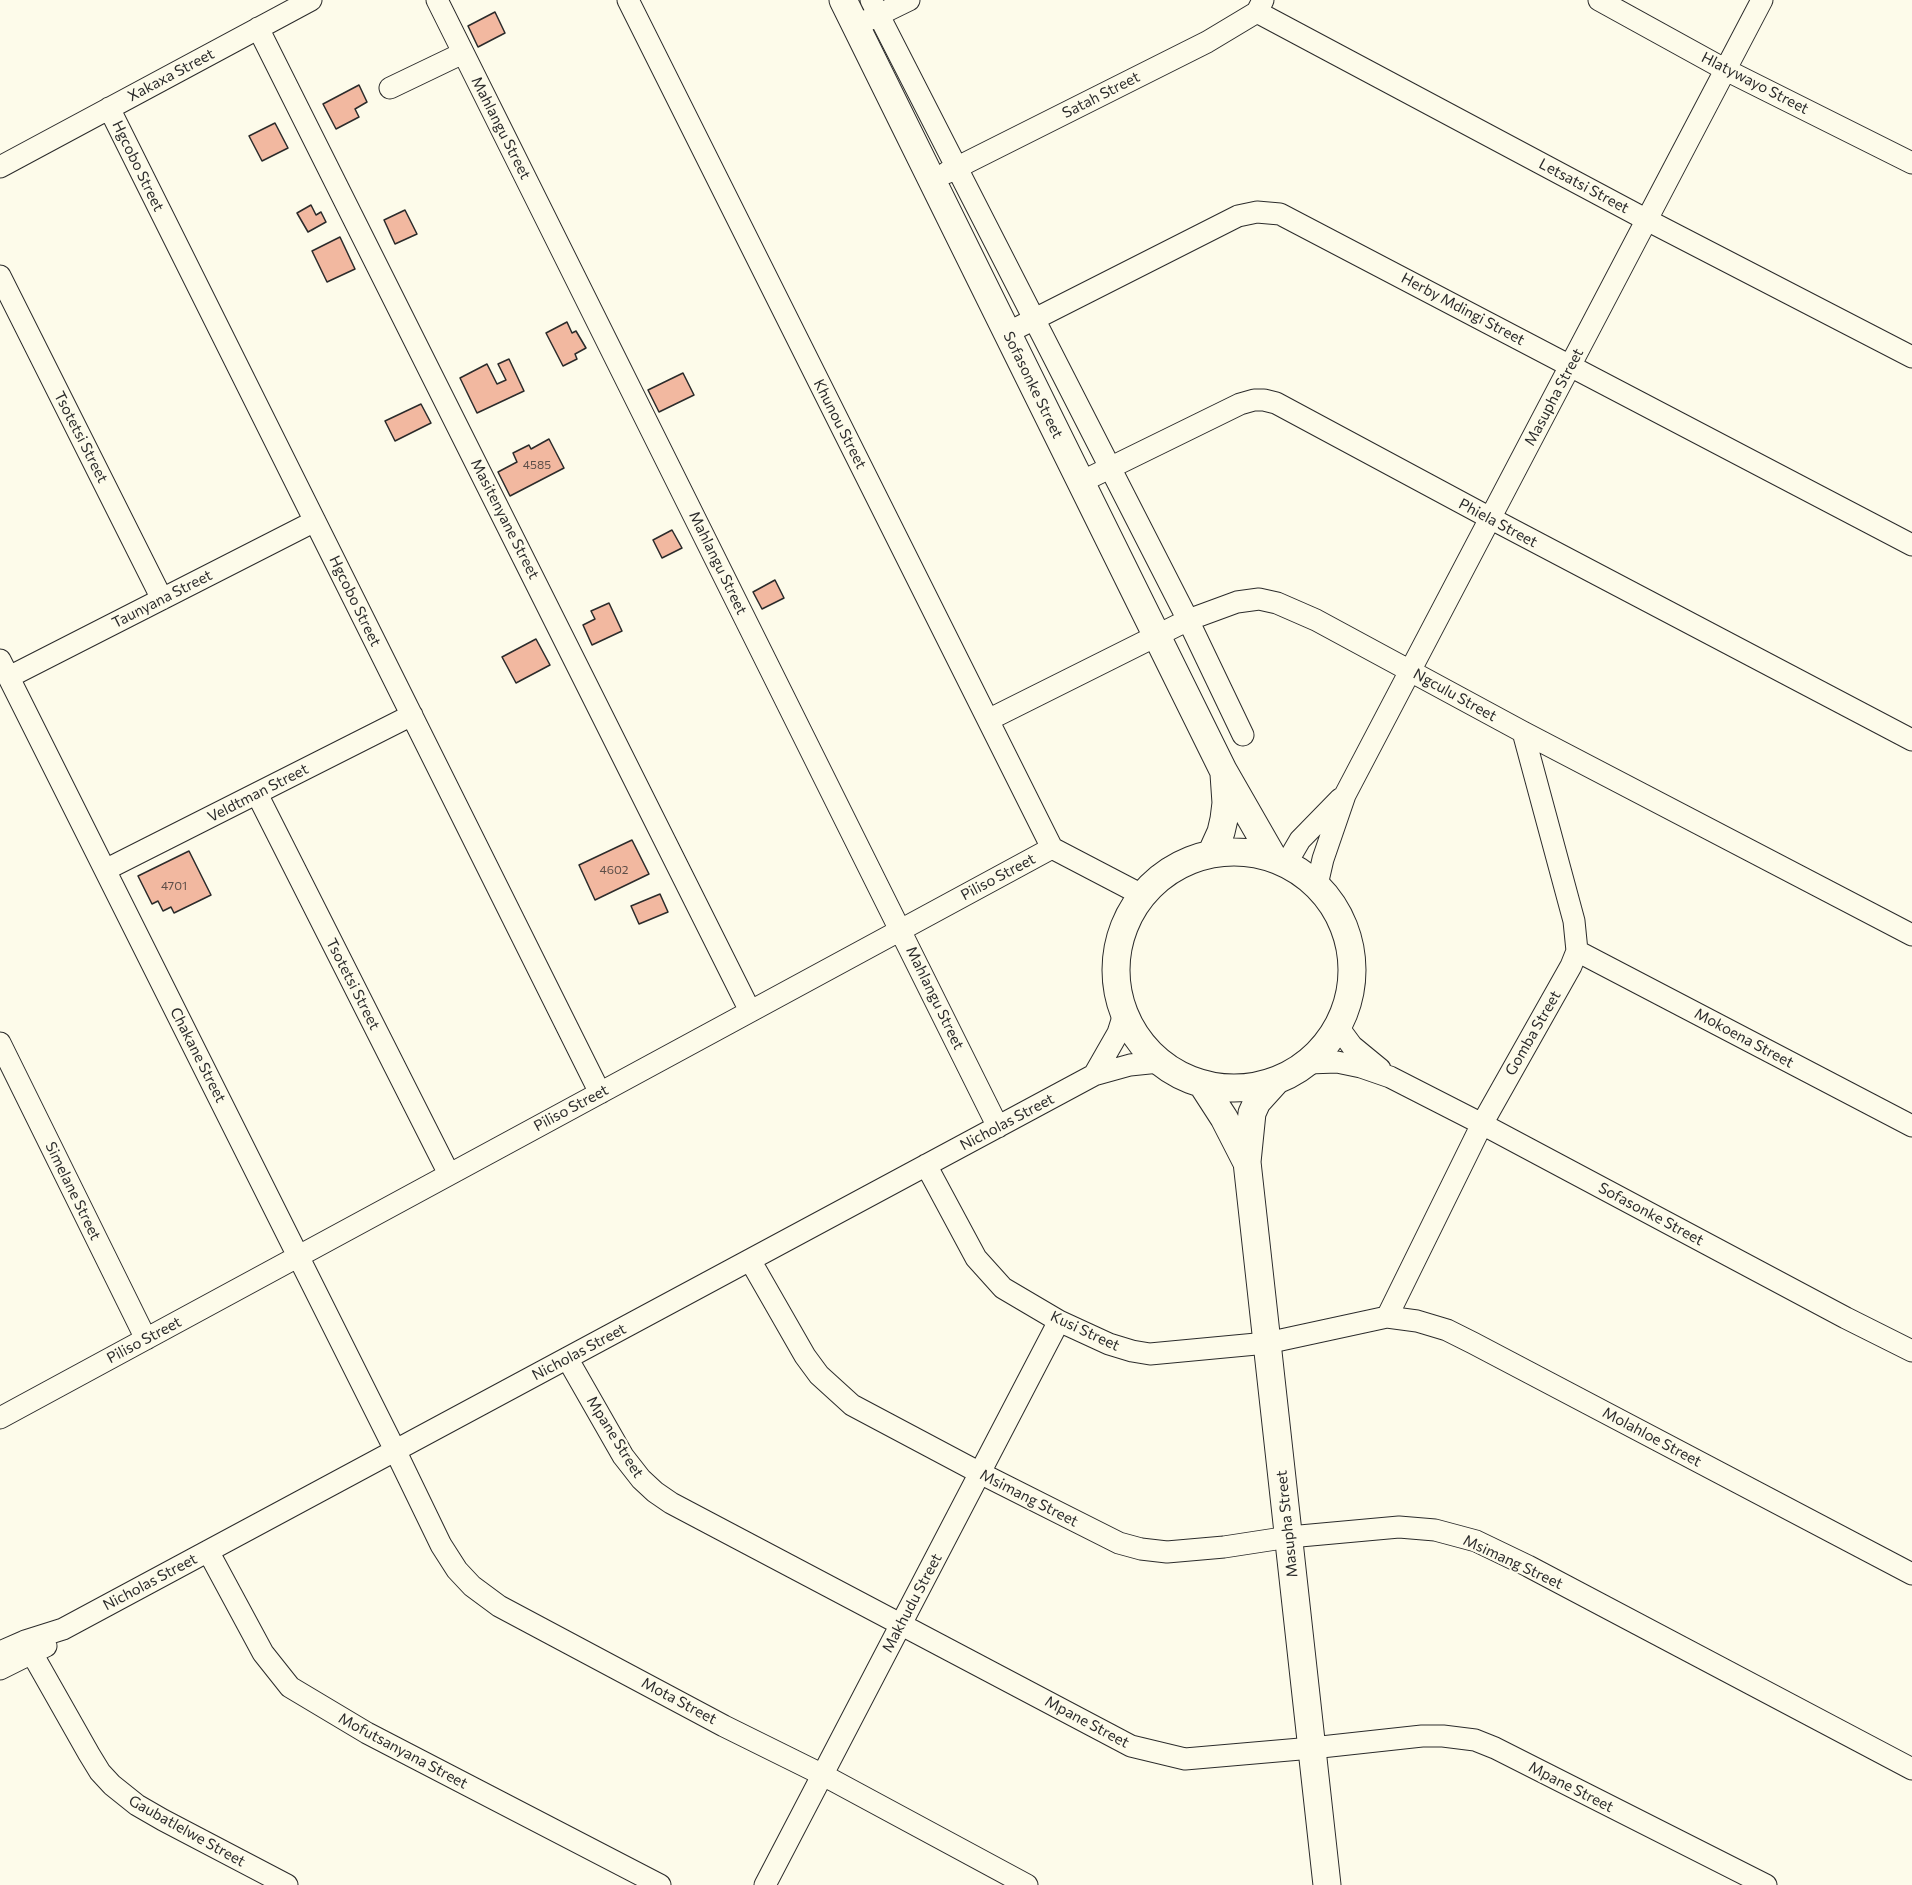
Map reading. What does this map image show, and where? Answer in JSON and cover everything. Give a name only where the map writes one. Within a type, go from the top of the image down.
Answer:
[{"type":"main road","name":"Sofasonke Street","points":[[843,0],[868,14],[932,180],[1223,770],[1280,861]]},
{"type":"main road","name":"Sofasonke Street","points":[[1211,854],[1224,819],[1226,786],[1223,770]]},
{"type":"main road","name":"Sofasonke Street","points":[[1246,852],[1280,861],[1317,885],[1340,916],[1351,953],[1350,991],[1338,1027],[1325,1046],[1308,1063],[1276,1081],[1252,1088],[1227,1089],[1202,1084],[1179,1075],[1159,1062],[1138,1040],[1124,1014],[1117,983],[1117,952],[1126,922],[1142,895],[1163,875],[1189,860],[1211,854],[1246,852]]},
{"type":"main road","name":"Masupha Street","points":[[1276,1081],[1257,1102],[1252,1113],[1247,1162],[1328,1885]]},
{"type":"main road","name":"Masupha Street","points":[[1202,1084],[1224,1118],[1247,1162]]},
{"type":"street","name":"Xakaxa Street","points":[[0,167],[311,0]]},
{"type":"street","name":"Mahlangu Street","points":[[437,0],[998,1126]]},
{"type":"street","name":"Khunou Street","points":[[628,0],[1052,848]]},
{"type":"street","points":[[909,0],[868,14],[957,168],[1188,620],[1243,735]]},
{"type":"street","name":"Hlatywayo Street","points":[[1599,0],[1726,70],[1912,163]]},
{"type":"street","name":"Masupha Street","points":[[1317,885],[1323,859],[1345,795],[1762,0]]},
{"type":"street","name":"Satah Street","points":[[932,180],[1207,42],[1260,6]]},
{"type":"street","name":"Letsatsi Street","points":[[1260,6],[1647,220],[1912,357]]},
{"type":"street","name":"Masitenyane Street","points":[[258,28],[750,1011]]},
{"type":"street","points":[[390,88],[464,53]]},
{"type":"street","name":"Hgcobo Street","points":[[109,108],[600,1093]]},
{"type":"street","name":"Herby Mdingi Street","points":[[1007,333],[1238,216],[1257,212],[1270,213],[1290,218],[1912,545]]},
{"type":"street","name":"Tsotetsi Street","points":[[0,276],[162,599]]},
{"type":"street","name":"Phiela Street","points":[[1081,482],[1240,404],[1254,400],[1276,403],[1490,519],[1912,740]]},
{"type":"street","name":"Taunyana Street","points":[[4,668],[162,599],[315,521]]},
{"type":"street","name":"Ngculu Street","points":[[988,720],[1188,620],[1237,602],[1259,599],[1277,603],[1316,620],[1523,732],[1912,935]]},
{"type":"street","name":"Chakane Street","points":[[4,668],[395,1450]]},
{"type":"street","name":"Veldtman Street","points":[[105,870],[412,715]]},
{"type":"street","name":"Gomba Street","points":[[1387,1317],[1482,1124],[1571,966],[1576,951],[1574,921],[1523,732]]},
{"type":"street","name":"Tsotetsi Street","points":[[257,794],[449,1174]]},
{"type":"street","name":"Masupha Street","points":[[1280,861],[1345,795]]},
{"type":"street","name":"Piliso Street","points":[[0,1418],[1052,848],[1142,895]]},
{"type":"street","name":"Mokoena Street","points":[[1576,951],[1912,1126]]},
{"type":"street","points":[[1094,1075],[1118,1033],[1124,1014]]},
{"type":"street","name":"Sofasonke Street","points":[[1338,1027],[1352,1046],[1390,1077]]},
{"type":"street","name":"Simelane Street","points":[[0,1043],[146,1339]]},
{"type":"street","name":"Nicholas Street","points":[[0,1669],[29,1647],[1094,1075],[1130,1065],[1159,1062]]},
{"type":"street","name":"Sofasonke Street","points":[[1308,1063],[1337,1062],[1390,1077],[1912,1351]]},
{"type":"street","name":"Kusi Street","points":[[926,1165],[976,1258],[1003,1288],[1059,1321],[1108,1344],[1132,1352],[1150,1354],[1267,1343],[1387,1317]]},
{"type":"street","name":"Msimang Street","points":[[750,1260],[805,1356],[819,1376],[852,1405],[1119,1543],[1141,1549],[1167,1552],[1224,1547],[1289,1537],[1399,1527],[1435,1530],[1476,1541],[1528,1566],[1912,1769]]},
{"type":"street","name":"Molahloe Street","points":[[1387,1317],[1417,1321],[1447,1330],[1912,1574]]},
{"type":"street","name":"Makhudu Street","points":[[765,1885],[1059,1321]]},
{"type":"street","name":"Mpane Street","points":[[567,1358],[623,1456],[641,1479],[655,1492],[671,1503],[1131,1746],[1185,1759],[1422,1736],[1475,1740],[1766,1885]]},
{"type":"street","name":"Mota Street","points":[[395,1450],[441,1545],[457,1570],[472,1586],[499,1606],[823,1775],[1027,1885]]},
{"type":"street","name":"Mofutsanyana Street","points":[[208,1551],[263,1653],[276,1672],[290,1686],[367,1733],[660,1885]]},
{"type":"street","name":"Nicholas Street","points":[[0,1652],[29,1647]]},
{"type":"street","name":"Gaubatlelwe Street","points":[[29,1647],[88,1754],[112,1785],[137,1805],[163,1820],[287,1885]]},
{"type":"building","points":[[495,12],[505,33],[478,47],[468,26]]},
{"type":"building","points":[[359,85],[367,102],[355,109],[359,117],[336,129],[323,104]]},
{"type":"building","points":[[275,123],[288,148],[262,161],[249,136]]},
{"type":"building","points":[[311,205],[316,215],[321,212],[326,222],[308,232],[297,213]]},
{"type":"building","points":[[405,210],[417,234],[395,244],[384,220]]},
{"type":"building","points":[[340,237],[355,269],[327,282],[312,251]]},
{"type":"building","points":[[567,322],[572,333],[576,331],[586,348],[575,354],[577,359],[563,366],[546,333]]},
{"type":"building","points":[[509,359],[524,391],[477,413],[460,378],[487,364],[497,384],[506,380],[498,364]]},
{"type":"building","points":[[683,373],[694,395],[659,412],[648,390]]},
{"type":"building","points":[[421,404],[431,423],[395,441],[385,421]]},
{"type":"building","points":[[549,439],[564,468],[510,496],[498,472],[517,462],[513,453],[529,445],[531,449]]},
{"type":"building","points":[[672,530],[682,548],[662,558],[653,540]]},
{"type":"building","points":[[775,580],[784,598],[762,609],[753,592]]},
{"type":"building","points":[[609,603],[622,631],[592,645],[583,625],[595,619],[591,611]]},
{"type":"building","points":[[536,639],[550,665],[516,683],[502,657]]},
{"type":"building","points":[[632,840],[649,874],[595,900],[579,865]]},
{"type":"building","points":[[189,851],[211,895],[174,913],[171,907],[163,911],[158,901],[152,904],[138,876]]},
{"type":"building","points":[[660,894],[668,912],[639,924],[631,906]]}]
